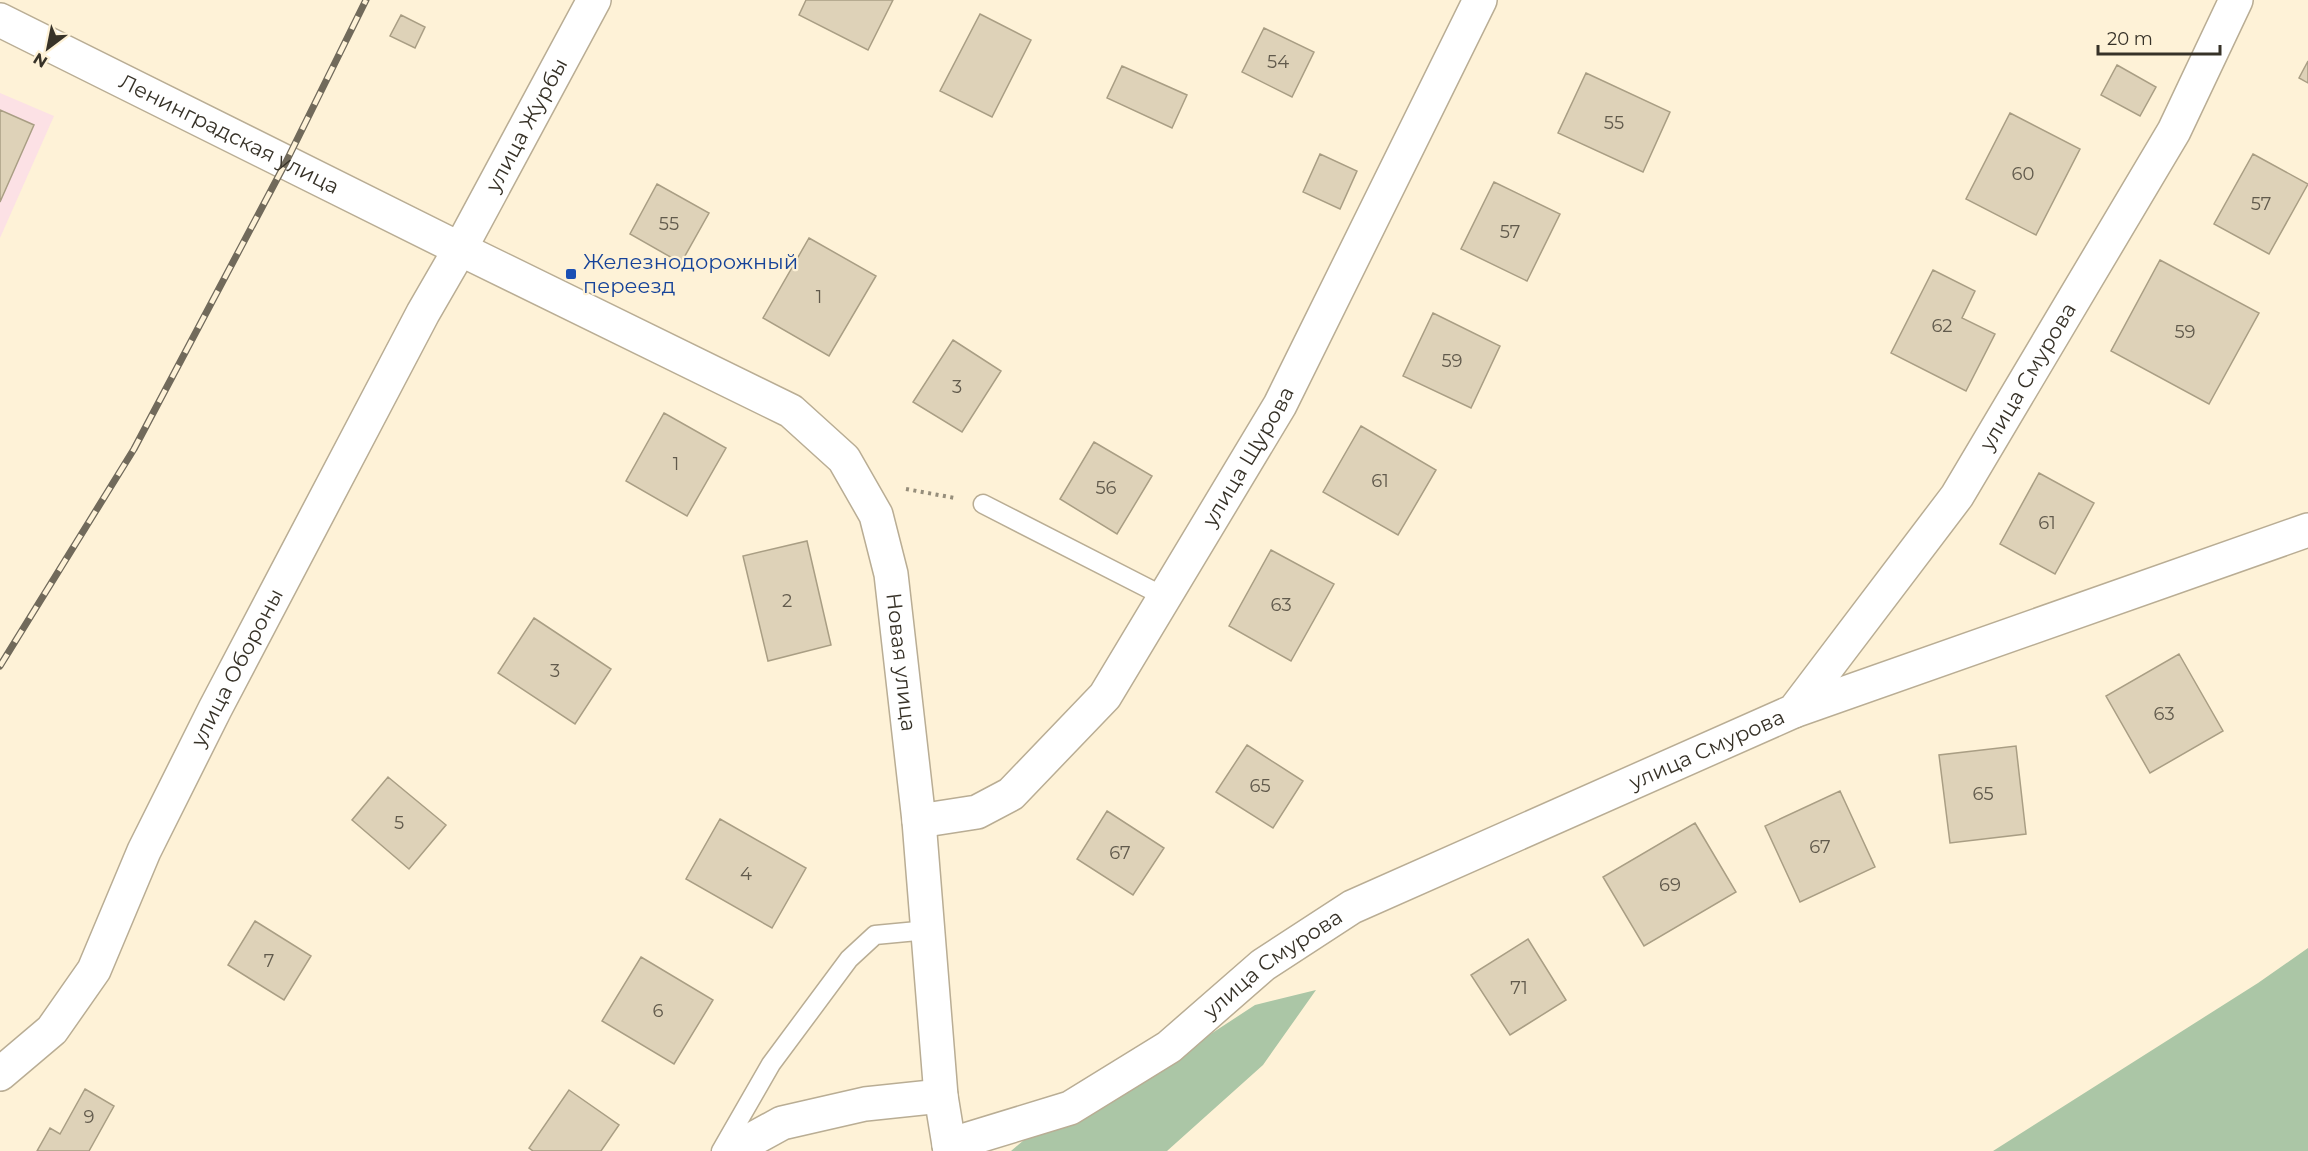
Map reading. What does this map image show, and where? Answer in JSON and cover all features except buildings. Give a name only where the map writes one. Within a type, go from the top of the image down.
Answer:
[{"type":"street","name":"улица Журбы","points":[[460,249],[594,0]]},
{"type":"street","name":"улица Щурова","points":[[919,821],[977,812],[1011,794],[1105,696],[1280,405],[1480,0]]},
{"type":"street","name":"улица Смурова","points":[[950,1148],[1070,1108],[1169,1047],[1263,964],[1352,907],[1794,711],[1957,496],[2174,131],[2236,0]]},
{"type":"street","name":"Ленинградская улица","points":[[0,20],[460,249]]},
{"type":"street","name":"Новая улица","points":[[460,249],[791,411],[844,459],[876,515],[891,574],[919,821],[941,1096]]},
{"type":"street","name":"улица Обороны","points":[[0,1074],[52,1030],[94,970],[144,851],[215,709],[423,313],[460,249]]},
{"type":"street","points":[[1794,711],[2308,530]]},
{"type":"street","points":[[730,1151],[782,1123],[865,1104],[941,1096],[950,1148]]},
{"type":"lane","points":[[983,504],[1165,597]]},
{"type":"lane","points":[[721,1151],[771,1064],[849,959],[875,935],[928,930]]},
{"type":"path","points":[[897,488],[983,504]]},
{"type":"shaded area","points":[[0,93],[54,116],[0,238]]},
{"type":"green space","points":[[2308,948],[2308,1151],[1993,1151],[2258,983]]},
{"type":"green space","points":[[1316,990],[1263,1065],[1167,1151],[1011,1151],[1024,1140],[1087,1115],[1255,1005]]},
{"type":"railway","points":[[0,666],[134,449],[286,162],[366,0]]},
{"type":"place","name":"Железнодорожный переезд","points":[[571,274]]}]
